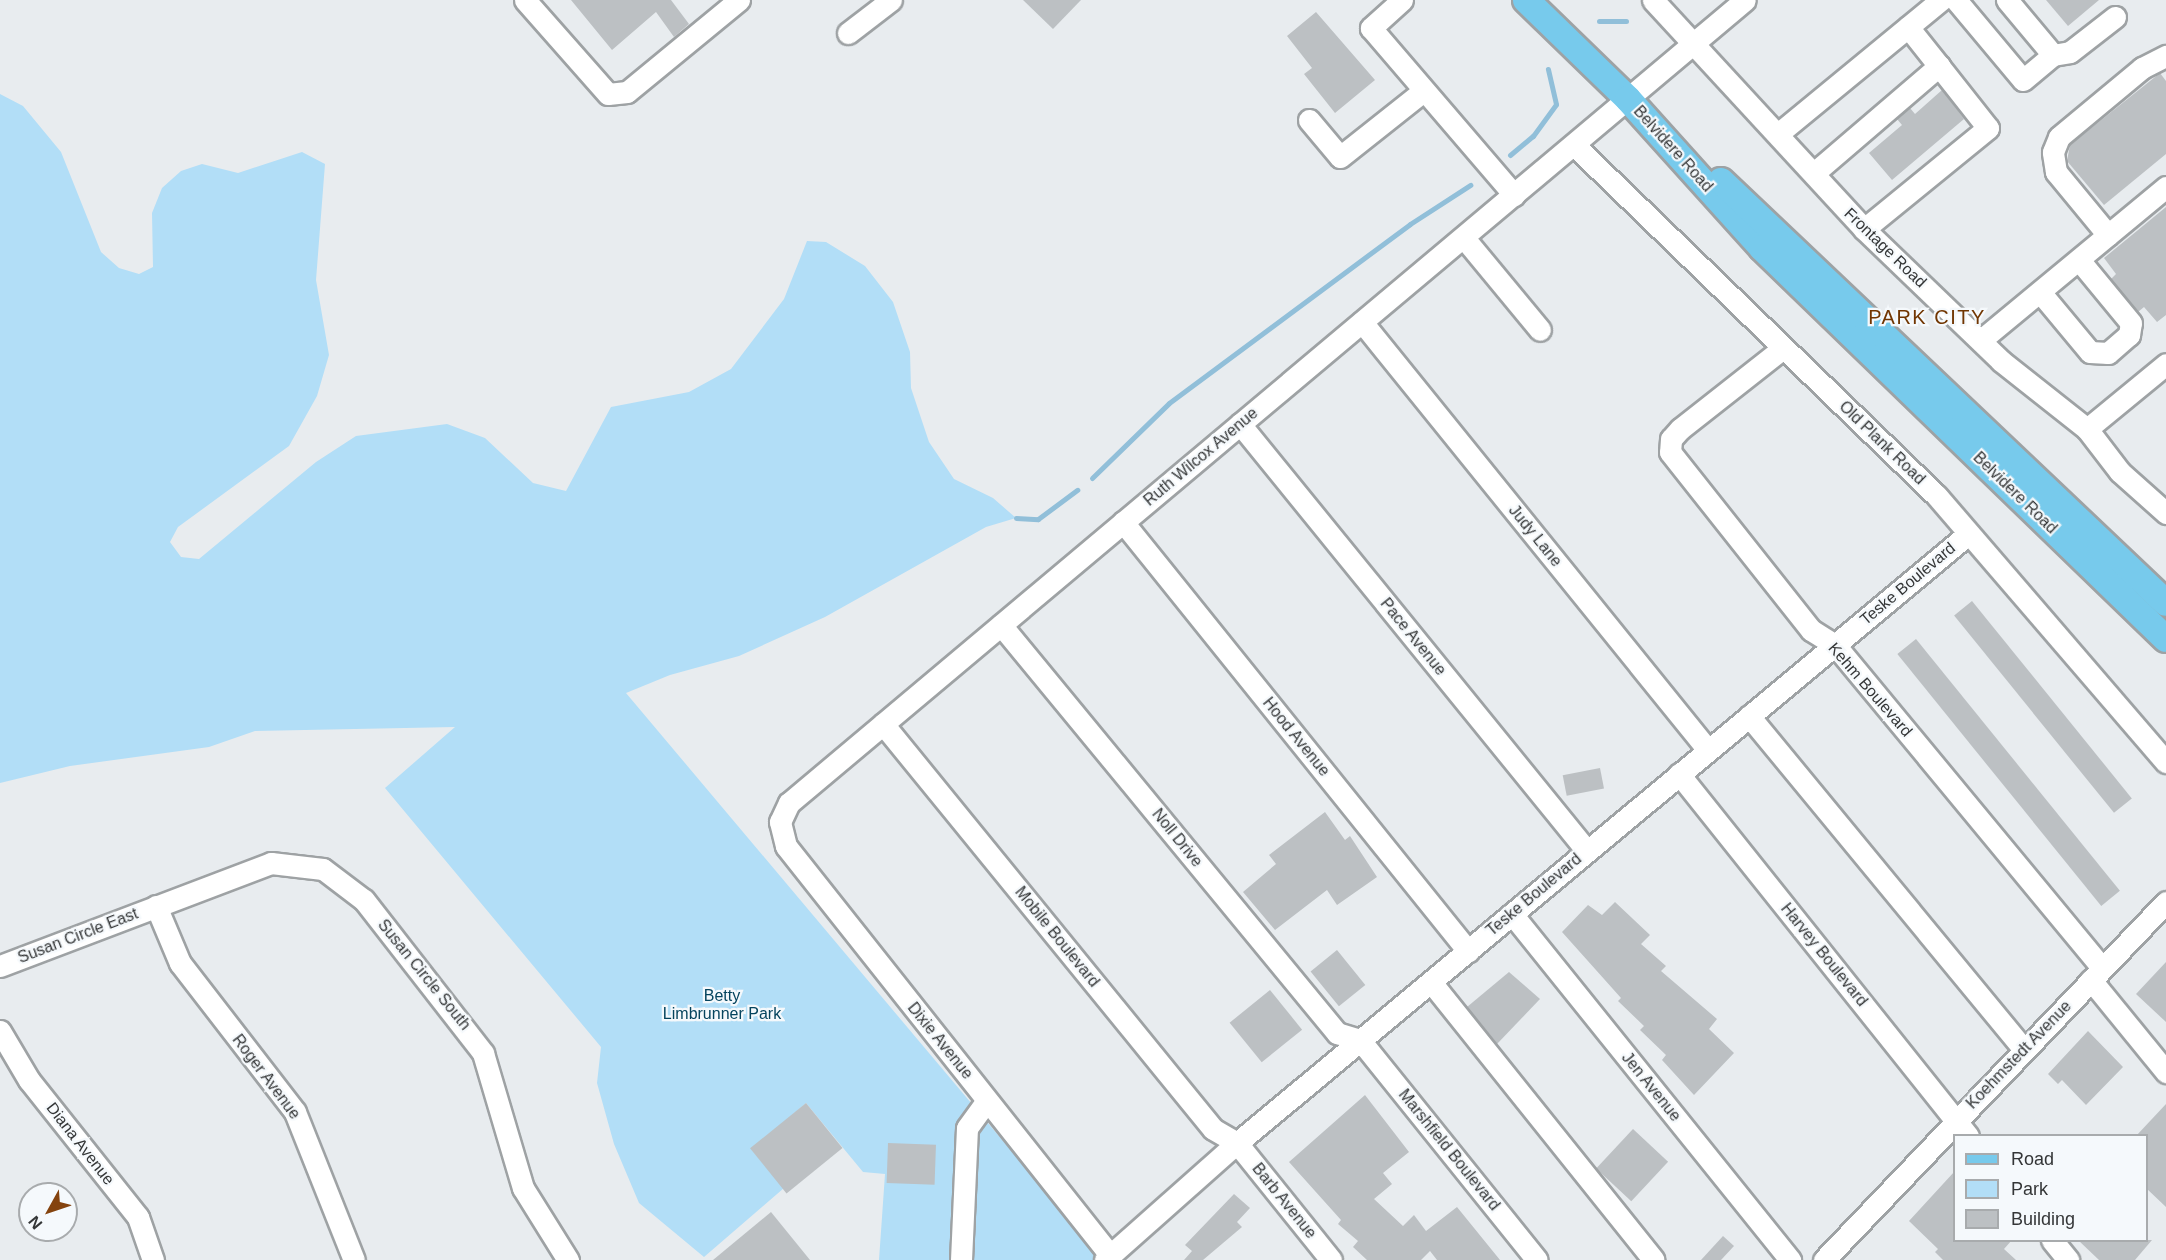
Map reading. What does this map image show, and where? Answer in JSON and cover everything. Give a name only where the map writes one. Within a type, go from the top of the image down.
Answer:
[{"type":"main road","points":[[1526,0],[1628,99]]},
{"type":"main road","name":"Belvidere Road","points":[[1628,99],[1770,224],[2166,603]]},
{"type":"main road","name":"Belvidere Road","points":[[1628,99],[1762,248],[2166,639]]},
{"type":"street","points":[[525,0],[608,94],[627,92],[739,0]]},
{"type":"street","points":[[848,33],[891,0]]},
{"type":"street","points":[[1402,0],[1371,28],[1422,92],[1514,195]]},
{"type":"street","name":"Ruth Wilcox Avenue","points":[[780,822],[789,803],[1745,0]]},
{"type":"street","points":[[1779,133],[1941,0]]},
{"type":"street","points":[[1956,0],[2023,80],[2053,56],[2070,52],[2115,17]]},
{"type":"street","points":[[2007,0],[2053,56]]},
{"type":"street","name":"Frontage Road","points":[[1663,3],[1692,45],[1779,133],[1864,229],[1981,340],[2087,429],[2120,472],[2166,513]]},
{"type":"street","points":[[1864,229],[1989,128],[1908,27]]},
{"type":"street","points":[[2109,235],[2056,172],[2053,152],[2059,137],[2142,68],[2166,56]]},
{"type":"street","points":[[1814,174],[1939,66]]},
{"type":"street","points":[[1308,120],[1340,157],[1422,92]]},
{"type":"street","name":"Old Plank Road","points":[[1574,145],[1937,496],[1967,535],[2001,566],[2166,762]]},
{"type":"street","points":[[1981,340],[2166,187]]},
{"type":"street","points":[[1464,238],[1540,330]]},
{"type":"street","points":[[2040,292],[2090,352],[2108,353],[2129,335],[2131,323],[2079,260]]},
{"type":"street","name":"Judy Lane","points":[[1362,322],[1708,750]]},
{"type":"street","name":"Kehm Boulevard","points":[[1783,348],[1680,429],[1671,439],[1670,452],[1811,630],[1835,645],[2096,974],[2166,1072]]},
{"type":"street","points":[[2087,429],[2166,364]]},
{"type":"street","name":"Pace Avenue","points":[[1240,424],[1587,851]]},
{"type":"street","name":"Hood Avenue","points":[[1123,522],[1468,951]]},
{"type":"street","name":"Teske Boulevard","points":[[1108,1258],[1237,1143],[1967,535]]},
{"type":"street","name":"Noll Drive","points":[[1001,625],[1337,1033],[1360,1040]]},
{"type":"street","points":[[1749,716],[2024,1050]]},
{"type":"street","name":"Mobile Boulevard","points":[[883,724],[1213,1129],[1237,1143]]},
{"type":"street","name":"Harvey Boulevard","points":[[1679,774],[1962,1128]]},
{"type":"street","name":"Dixie Avenue","points":[[780,822],[786,846],[806,874],[987,1100],[1108,1258]]},
{"type":"street","name":"Susan Circle South","points":[[156,906],[271,863],[323,869],[344,881],[483,1053],[523,1188],[568,1260]]},
{"type":"street","name":"Susan Circle East","points":[[0,966],[156,906]]},
{"type":"street","name":"Roger Avenue","points":[[156,906],[180,963],[295,1112],[354,1260]]},
{"type":"street","name":"Koehmstedt Avenue","points":[[1962,1128],[2024,1050],[2096,974],[2164,908]]},
{"type":"street","name":"Jen Avenue","points":[[1512,914],[1790,1260]]},
{"type":"street","points":[[1431,982],[1654,1260]]},
{"type":"street","name":"Diana Avenue","points":[[0,1031],[29,1080],[138,1217],[153,1260]]},
{"type":"street","name":"Marshfield Boulevard","points":[[1360,1040],[1537,1260]]},
{"type":"street","points":[[961,1260],[967,1128],[987,1100]]},
{"type":"street","name":"Koehmstedt Avenue","points":[[1824,1260],[1953,1137]]},
{"type":"street","name":"Barb Avenue","points":[[1237,1143],[1331,1260]]},
{"type":"street","points":[[2054,1242],[2068,1260]]},
{"type":"green space","name":"Betty Limbrunner Park","points":[[0,94],[23,106],[61,152],[101,252],[119,268],[139,274],[153,267],[152,213],[162,188],[181,171],[202,164],[238,173],[302,152],[325,164],[316,280],[329,355],[317,396],[289,446],[178,527],[170,542],[181,557],[199,559],[316,462],[356,436],[447,424],[485,438],[533,483],[566,491],[611,407],[689,392],[731,369],[784,299],[807,241],[826,242],[865,266],[893,302],[910,352],[911,388],[929,442],[954,479],[993,498],[1016,518],[986,527],[825,617],[739,656],[670,675],[626,693],[1099,1255],[1094,1260],[879,1260],[885,1174],[863,1172],[806,1103],[752,1150],[784,1188],[704,1257],[639,1203],[614,1144],[597,1083],[601,1047],[385,788],[455,727],[255,731],[209,747],[70,766],[0,783]]},
{"type":"building","points":[[571,0],[671,0],[689,24],[674,37],[656,12],[612,50]]},
{"type":"building","points":[[1023,0],[1081,0],[1053,29]]},
{"type":"building","points":[[2046,0],[2099,0],[2068,26]]},
{"type":"building","points":[[1316,12],[1375,80],[1335,113],[1304,74],[1312,68],[1287,36]]},
{"type":"building","points":[[2160,73],[2166,81],[2166,154],[2104,205],[2067,161],[2070,145]]},
{"type":"building","points":[[1942,90],[1964,119],[1892,180],[1869,153],[1902,125],[1897,119],[1910,108],[1915,114]]},
{"type":"building","points":[[2166,207],[2166,315],[2157,322],[2144,307],[2138,312],[2111,279],[2116,274],[2104,258]]},
{"type":"building","points":[[1972,601],[2132,798],[2114,813],[1954,615]]},
{"type":"building","points":[[1916,639],[2120,891],[2101,906],[1897,654]]},
{"type":"building","points":[[1600,768],[1604,789],[1567,796],[1563,775]]},
{"type":"building","points":[[1325,812],[1345,840],[1350,836],[1377,877],[1337,905],[1327,890],[1275,930],[1243,892],[1276,864],[1269,855]]},
{"type":"building","points":[[1615,902],[1650,935],[1641,944],[1666,966],[1661,971],[1717,1019],[1709,1029],[1734,1053],[1694,1095],[1662,1060],[1666,1055],[1640,1030],[1644,1026],[1618,1001],[1621,998],[1562,932],[1588,905],[1602,915]]},
{"type":"building","points":[[1337,950],[1365,985],[1339,1006],[1311,971]]},
{"type":"building","points":[[2166,962],[2166,1022],[2136,994]]},
{"type":"building","points":[[1509,972],[1540,999],[1497,1044],[1467,1007]]},
{"type":"building","points":[[1270,990],[1302,1030],[1262,1062],[1230,1023]]},
{"type":"building","points":[[2088,1031],[2123,1067],[2086,1105],[2062,1080],[2058,1084],[2048,1074]]},
{"type":"building","points":[[1365,1095],[1409,1152],[1383,1173],[1392,1184],[1374,1199],[1403,1226],[1414,1215],[1426,1231],[1457,1207],[1500,1260],[1437,1260],[1430,1251],[1421,1260],[1367,1260],[1353,1247],[1358,1241],[1338,1224],[1341,1220],[1289,1162]]},
{"type":"building","points":[[806,1103],[843,1148],[787,1193],[750,1148]]},
{"type":"building","points":[[2166,1104],[2166,1207],[2148,1190],[2148,1134],[2138,1134]]},
{"type":"building","points":[[1633,1129],[1668,1162],[1631,1201],[1596,1168]]},
{"type":"building","points":[[888,1143],[936,1145],[935,1185],[887,1183]]},
{"type":"building","points":[[1953,1173],[1953,1242],[2010,1242],[2004,1249],[2016,1260],[1943,1260],[1935,1252],[1938,1249],[1909,1221]]},
{"type":"building","points":[[1234,1194],[1250,1208],[1237,1222],[1242,1227],[1203,1260],[1184,1260],[1192,1251],[1185,1245]]},
{"type":"building","points":[[771,1212],[810,1260],[713,1260]]},
{"type":"building","points":[[1723,1236],[1734,1246],[1721,1260],[1701,1260]]},
{"type":"building","points":[[2152,1240],[2135,1260],[2099,1260],[2080,1242],[2148,1242]]},
{"type":"waterway","points":[[1599,21],[1626,21]]},
{"type":"waterway","points":[[1510,155],[1533,136],[1556,104],[1548,69]]},
{"type":"waterway","points":[[1092,478],[1169,403],[1410,224],[1470,185]]},
{"type":"waterway","points":[[1016,518],[1038,519],[1077,490]]},
{"type":"district","name":"PARK CITY","points":[[1927,317]]}]
